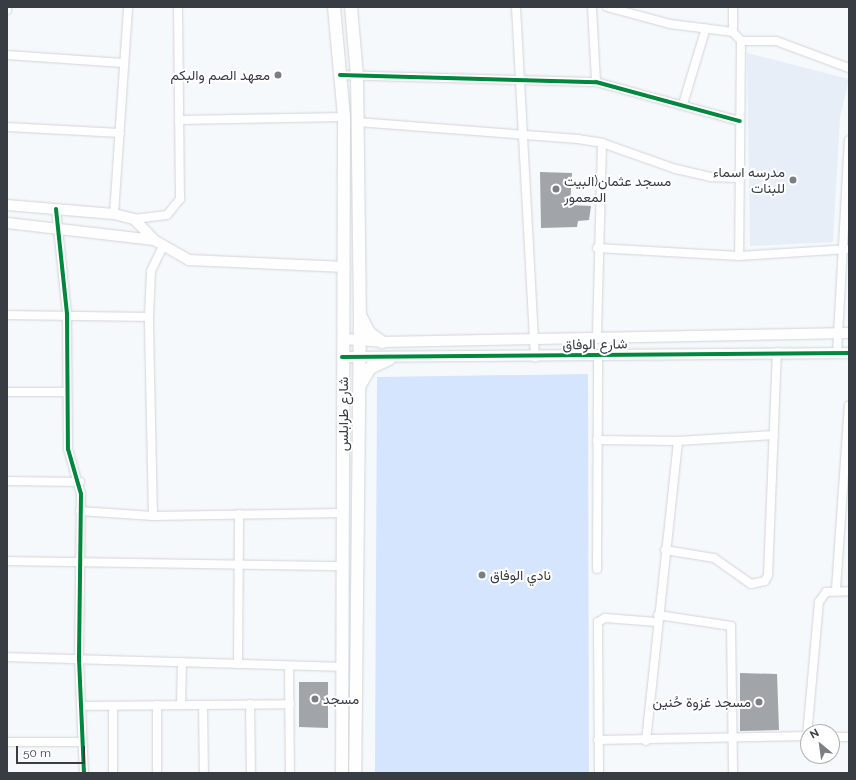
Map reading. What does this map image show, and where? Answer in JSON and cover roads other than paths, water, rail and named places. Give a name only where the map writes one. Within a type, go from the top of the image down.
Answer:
[{"type":"main road","name":"شارع طرابلس","points":[[334,7],[344,116],[345,267],[342,357],[342,773]]},
{"type":"main road","name":"شارع طرابلس","points":[[351,7],[358,75],[357,122],[360,312],[355,773]]},
{"type":"main road","points":[[360,312],[369,333],[382,342]]},
{"type":"main road","points":[[360,386],[370,368],[389,359]]},
{"type":"street","points":[[114,214],[123,63],[128,7]]},
{"type":"street","points":[[7,205],[114,214],[134,219],[167,215],[178,205],[178,7]]},
{"type":"street","points":[[516,7],[535,357]]},
{"type":"street","points":[[592,7],[596,82]]},
{"type":"street","points":[[607,7],[646,19],[733,32],[741,41],[738,178],[739,256]]},
{"type":"street","points":[[733,32],[734,7]]},
{"type":"street","points":[[683,104],[706,28]]},
{"type":"street","points":[[741,41],[776,41],[849,68]]},
{"type":"street","points":[[7,55],[123,63]]},
{"type":"street","points":[[340,75],[520,83],[596,82],[683,104],[740,121]]},
{"type":"street","points":[[179,120],[344,116]]},
{"type":"street","points":[[357,122],[523,138],[564,137],[602,143],[676,169],[710,178],[738,178]]},
{"type":"street","points":[[7,127],[120,133]]},
{"type":"street","points":[[837,353],[846,249],[849,140]]},
{"type":"street","points":[[597,336],[597,248],[602,143]]},
{"type":"street","points":[[56,209],[67,314],[68,449],[80,482],[79,659],[84,773]]},
{"type":"street","points":[[134,219],[159,243],[181,258],[199,262],[345,267]]},
{"type":"street","points":[[7,223],[58,228],[159,243]]},
{"type":"street","points":[[153,516],[149,317],[151,271],[159,243]]},
{"type":"street","points":[[597,248],[739,256],[846,249]]},
{"type":"street","points":[[7,315],[67,314],[149,317]]},
{"type":"street","name":"شارع الوفاق","points":[[343,339],[382,342],[533,337],[849,332]]},
{"type":"street","points":[[665,550],[714,558],[751,584],[764,581],[768,575],[776,352]]},
{"type":"street","name":"شارع الوفاق","points":[[342,357],[389,359],[776,352],[849,353]]},
{"type":"street","points":[[597,569],[598,355]]},
{"type":"street","points":[[7,392],[67,392]]},
{"type":"street","points":[[836,590],[849,405]]},
{"type":"street","points":[[597,440],[678,441],[774,435]]},
{"type":"street","points":[[646,741],[657,618],[678,441]]},
{"type":"street","points":[[7,481],[80,482]]},
{"type":"street","points":[[80,511],[153,516],[343,513]]},
{"type":"street","points":[[238,664],[237,563],[239,514]]},
{"type":"street","points":[[7,561],[237,563],[343,566]]},
{"type":"street","points":[[809,724],[819,602],[826,592],[849,590]]},
{"type":"street","points":[[599,773],[599,620],[657,618],[731,626],[733,773]]},
{"type":"street","points":[[7,657],[342,667]]},
{"type":"street","points":[[181,704],[182,662]]},
{"type":"street","points":[[289,666],[290,773]]},
{"type":"street","points":[[250,704],[251,773]]},
{"type":"street","points":[[82,706],[290,704]]},
{"type":"street","points":[[157,705],[157,773]]},
{"type":"street","points":[[202,705],[204,773]]},
{"type":"street","points":[[113,706],[113,773]]},
{"type":"street","points":[[598,740],[646,741],[732,736],[800,736]]},
{"type":"street","points":[[7,742],[82,742]]},
{"type":"place","name":"معهد الصم والبكم","points":[[278,75]]},
{"type":"place","name":"مدرسه اسماء للبنات","points":[[793,180]]},
{"type":"place","name":"مسجد عثمان(البيت المعمور","points":[[556,189]]},
{"type":"place","name":"نادي الوفاق","points":[[482,575]]},
{"type":"place","name":"مسجد","points":[[315,699]]},
{"type":"place","name":"مسجد غزوة حُنين","points":[[759,702]]}]
